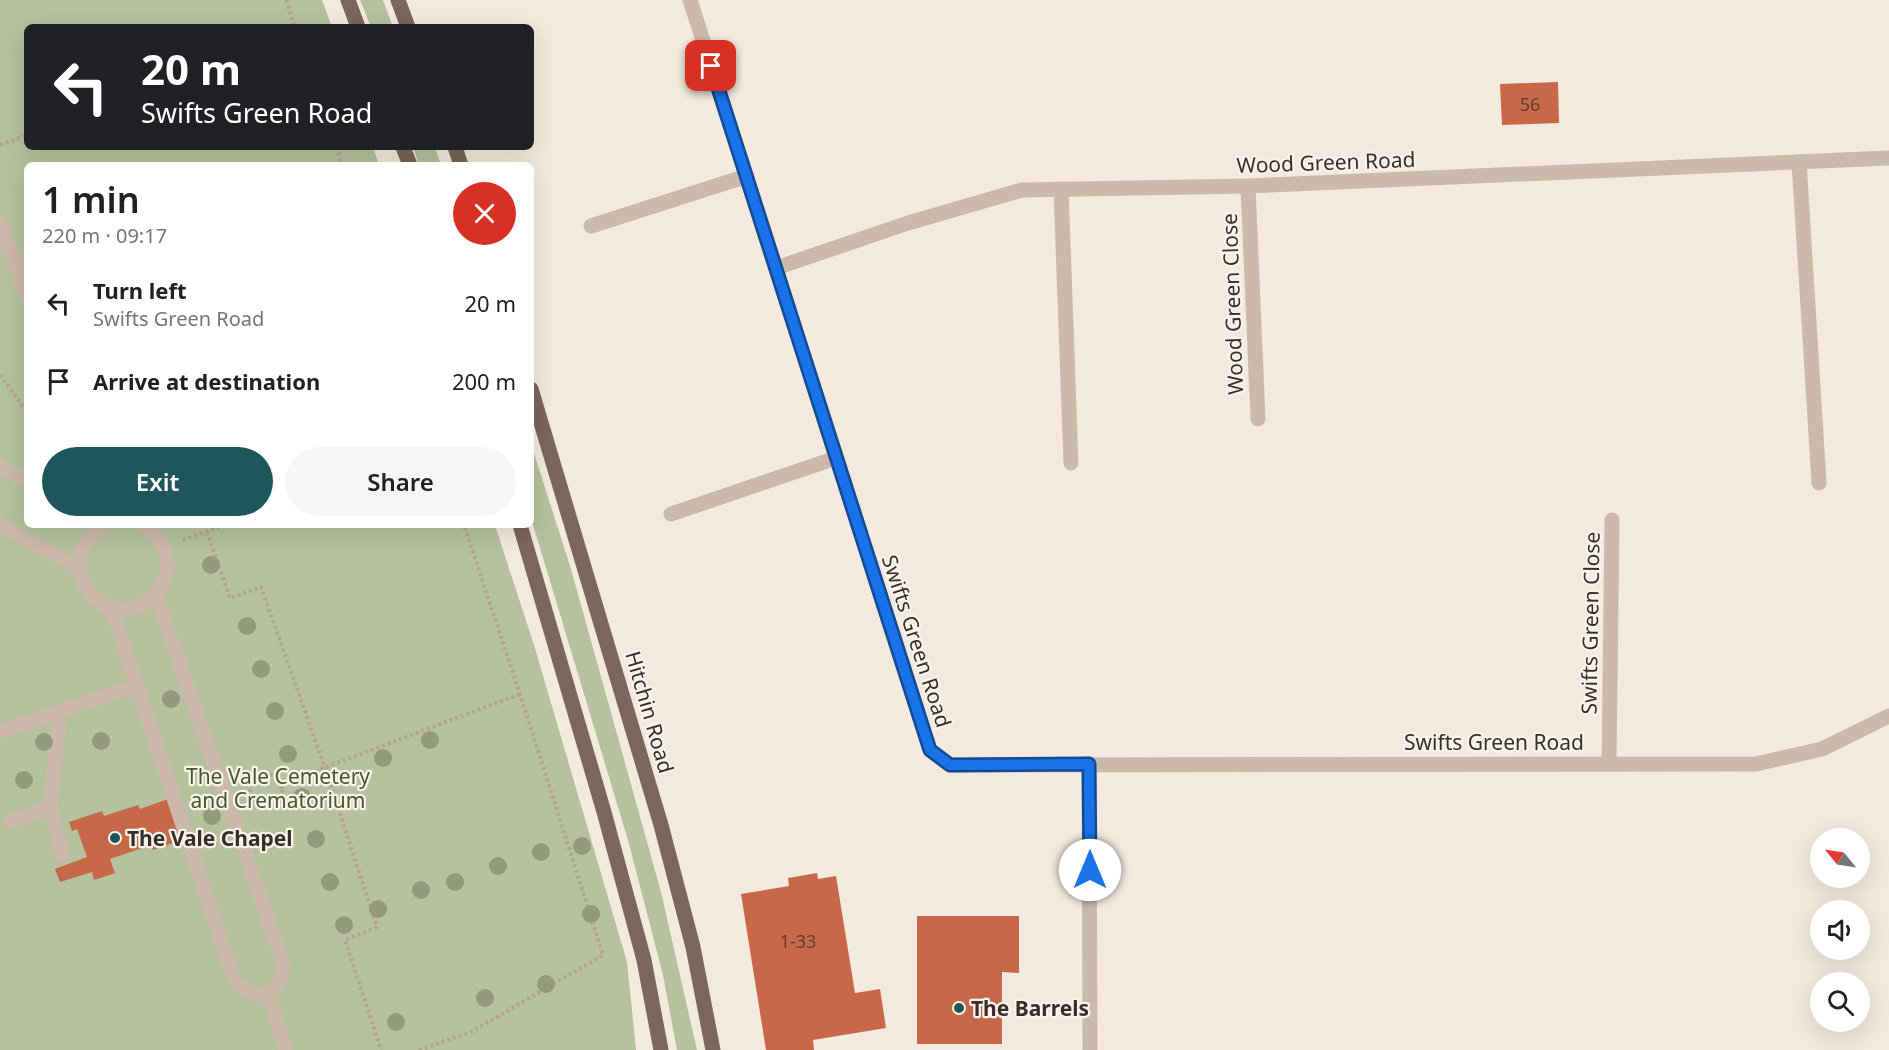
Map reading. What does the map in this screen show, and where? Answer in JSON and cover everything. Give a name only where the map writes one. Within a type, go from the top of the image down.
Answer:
[{"type":"main road","points":[[348,0],[357,24]]},
{"type":"main road","points":[[398,0],[407,24]]},
{"type":"main road","name":"Hitchin Road","points":[[534,399],[661,825],[693,947],[713,1050]]},
{"type":"main road","points":[[521,528],[604,812],[644,960],[661,1050]]},
{"type":"street","name":"Swifts Green Road","points":[[690,0],[930,750],[950,765],[1756,764],[1822,748],[1889,716]]},
{"type":"street","name":"Wood Green Road","points":[[776,268],[908,223],[1022,190],[1248,186],[1889,158]]},
{"type":"street","points":[[1799,162],[1819,483]]},
{"type":"street","points":[[591,226],[747,176]]},
{"type":"street","name":"Wood Green Close","points":[[1248,186],[1258,419]]},
{"type":"street","points":[[1061,189],[1071,464]]},
{"type":"street","points":[[0,222],[24,288]]},
{"type":"street","points":[[671,514],[836,458]]},
{"type":"street","points":[[0,466],[24,479]]},
{"type":"street","name":"Swifts Green Close","points":[[1609,763],[1612,520]]},
{"type":"street","points":[[0,525],[79,568]]},
{"type":"street","points":[[99,528],[85,542],[80,555],[79,568],[83,585],[88,593],[102,604],[125,609],[138,606],[156,595],[167,572],[164,547],[157,536],[146,528]]},
{"type":"street","points":[[156,595],[283,963],[280,981],[269,997]]},
{"type":"street","points":[[111,607],[234,980],[250,993],[269,997]]},
{"type":"street","points":[[0,732],[136,685]]},
{"type":"street","points":[[60,712],[50,808],[63,856]]},
{"type":"street","points":[[1089,764],[1090,1050]]},
{"type":"street","points":[[11,821],[50,808]]},
{"type":"street","points":[[269,997],[286,1050]]},
{"type":"path","points":[[286,0],[294,24]]},
{"type":"path","points":[[0,145],[24,136]]},
{"type":"path","points":[[0,375],[24,408]]},
{"type":"path","points":[[164,547],[217,528]]},
{"type":"path","points":[[419,1050],[471,1032],[603,956],[465,528]]},
{"type":"path","points":[[207,532],[230,598],[261,587],[325,768],[377,927],[345,940],[381,1050]]},
{"type":"path","points":[[281,784],[520,693]]},
{"type":"path","points":[[263,774],[272,774],[281,784],[281,797],[272,805],[259,804],[250,794],[252,781],[263,774]]},
{"type":"green space","name":"The Vale Cemetery and Crematorium","points":[[0,0],[322,0],[331,24],[24,24],[24,150],[374,150],[378,162],[24,162],[24,528],[496,528],[534,645],[627,962],[636,1050],[0,1050]]},
{"type":"green space","points":[[360,0],[383,0],[392,24],[370,24]]},
{"type":"green space","points":[[414,150],[436,150],[440,162],[418,162]]},
{"type":"green space","points":[[534,453],[571,569],[661,892],[697,1050],[677,1050],[663,975],[628,840],[534,528]]},
{"type":"building","points":[[1558,82],[1559,123],[1502,125],[1500,84]]},
{"type":"building","name":"The Vale Chapel","points":[[168,799],[181,840],[153,850],[151,845],[110,859],[115,873],[94,880],[92,872],[60,882],[55,869],[87,857],[77,829],[72,831],[69,822],[102,811],[104,816],[138,805],[140,809]]},
{"type":"building","points":[[817,873],[818,879],[836,876],[855,993],[880,989],[886,1028],[813,1040],[814,1050],[766,1050],[741,894],[789,886],[788,878]]},
{"type":"building","name":"The Barrels","points":[[917,916],[1019,916],[1019,973],[1002,972],[1002,1044],[917,1044]]},
{"type":"place","name":"The Vale Chapel","points":[[115,838]]},
{"type":"place","name":"The Barrels","points":[[959,1008]]},
{"type":"route","points":[[711,66],[930,750],[950,765],[1089,764],[1090,870]]}]
